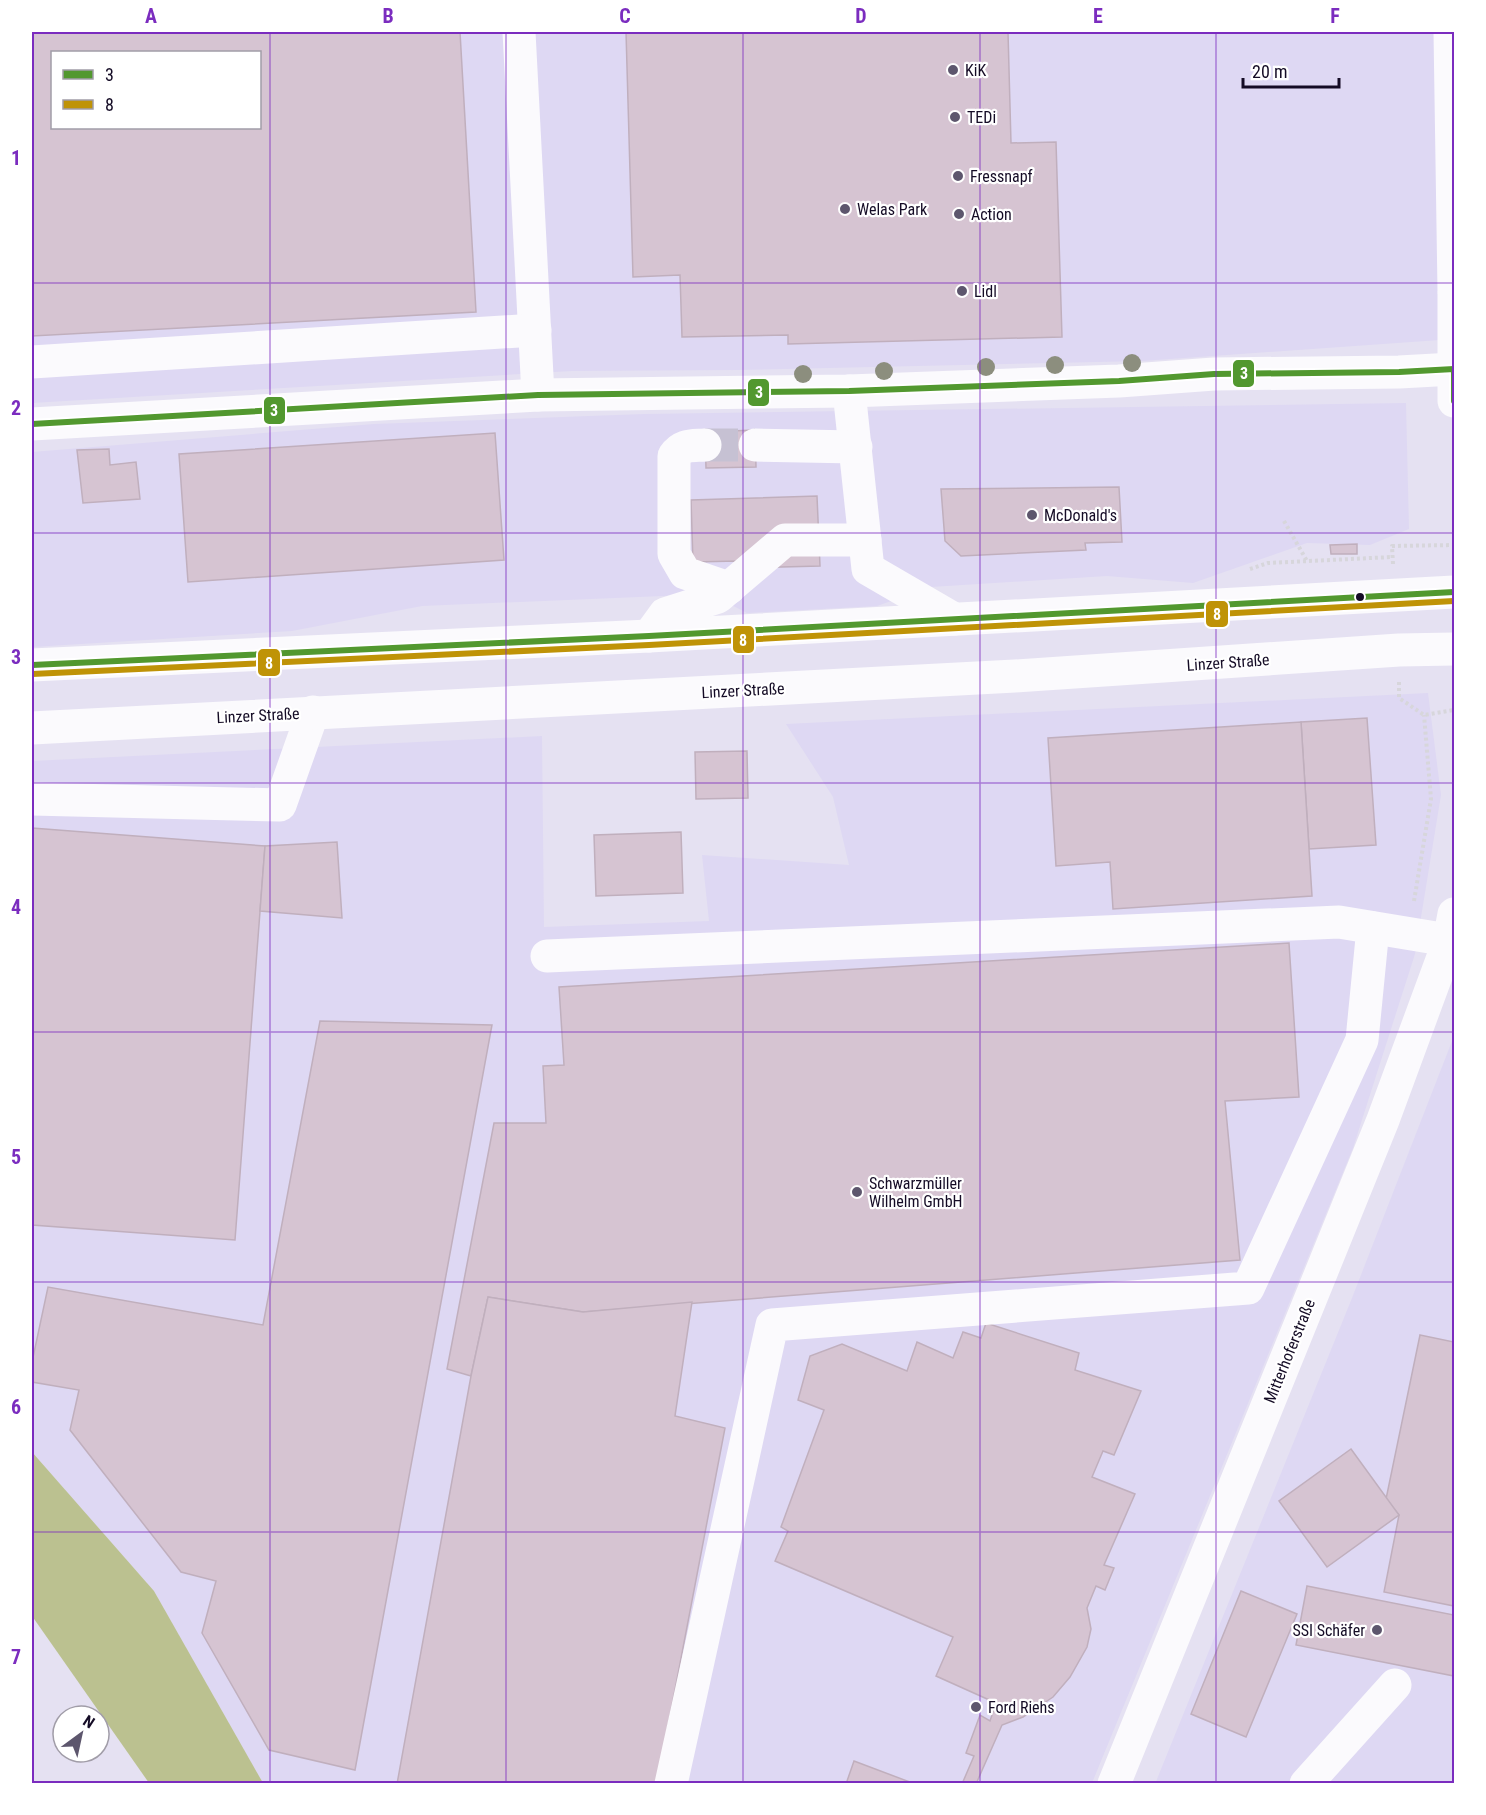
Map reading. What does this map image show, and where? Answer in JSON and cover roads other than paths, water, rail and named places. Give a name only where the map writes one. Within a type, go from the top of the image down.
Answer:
[{"type":"main road","points":[[519,32],[538,395]]},
{"type":"main road","points":[[1450,32],[1455,401]]},
{"type":"main road","points":[[32,362],[535,330]]},
{"type":"main road","points":[[32,424],[538,395],[849,392],[1119,381],[1214,374],[1399,372],[1454,369]]},
{"type":"main road","points":[[849,392],[868,570],[954,619]]},
{"type":"main road","points":[[705,445],[685,446],[674,456],[674,554],[685,573],[729,588]]},
{"type":"main road","points":[[756,445],[856,447]]},
{"type":"main road","points":[[649,636],[664,614],[718,597],[785,540],[865,540]]},
{"type":"main road","points":[[32,665],[649,636],[1455,592]]},
{"type":"main road","name":"Linzer Straße","points":[[32,728],[1015,676],[1399,650],[1455,649]]},
{"type":"main road","points":[[32,799],[280,805],[313,712]]},
{"type":"main road","points":[[547,957],[1339,922],[1373,928],[1453,932]]},
{"type":"main road","points":[[671,1784],[772,1325],[1248,1288],[1362,1040],[1373,928]]},
{"type":"main road","name":"Mitterhoferstraße","points":[[1114,1784],[1383,1120],[1453,932]]},
{"type":"main road","points":[[1306,1784],[1395,1685]]},
{"type":"tunnel","points":[[705,445],[755,445]]},
{"type":"place","name":"KiK","points":[[953,70]]},
{"type":"place","name":"TEDi","points":[[955,117]]},
{"type":"place","name":"Fressnapf","points":[[958,176]]},
{"type":"place","name":"Welas Park","points":[[845,209]]},
{"type":"place","name":"Action","points":[[959,214]]},
{"type":"place","name":"Lidl","points":[[962,291]]},
{"type":"place","name":"McDonald's","points":[[1032,515]]},
{"type":"place","name":"Schwarzmüller Wilhelm GmbH","points":[[857,1192]]},
{"type":"place","name":"SSI Schäfer","points":[[1377,1630]]},
{"type":"place","name":"Ford Riehs","points":[[976,1707]]}]
